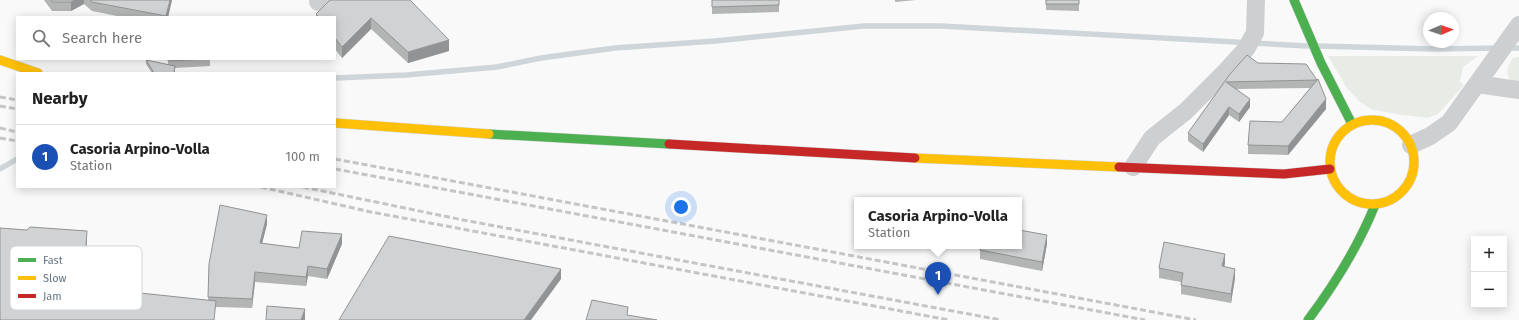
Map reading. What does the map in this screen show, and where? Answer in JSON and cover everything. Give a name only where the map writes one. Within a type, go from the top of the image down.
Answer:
[{"type":"street","points":[[1133,167],[1152,138],[1186,111],[1246,49],[1255,33],[1256,0]]},
{"type":"street","points":[[1294,0],[1304,28],[1320,63],[1352,124]]},
{"type":"street","points":[[1411,145],[1430,136],[1449,123],[1519,25]]},
{"type":"street","points":[[0,60],[35,72]]},
{"type":"street","points":[[1477,84],[1519,90]]},
{"type":"street","points":[[1365,120],[1379,120],[1386,122],[1403,134],[1411,145],[1414,158],[1413,172],[1408,184],[1399,194],[1388,202],[1375,205],[1362,204],[1350,199],[1341,191],[1334,181],[1330,169],[1330,156],[1334,143],[1342,132],[1352,124],[1365,120]]},
{"type":"street","points":[[336,123],[401,129],[907,157],[1284,174],[1330,169]]},
{"type":"street","points":[[1308,320],[1318,307],[1357,245],[1368,224],[1375,205]]},
{"type":"shaded area","points":[[1328,56],[1478,56],[1463,67],[1460,82],[1464,85],[1438,114],[1428,118],[1371,109],[1360,102],[1347,88]]},
{"type":"shaded area","points":[[1519,57],[1519,82],[1510,80],[1507,71],[1513,58]]},
{"type":"building","points":[[51,0],[75,0],[71,2],[52,2]]},
{"type":"building","points":[[90,0],[170,0],[166,16],[92,2]]},
{"type":"building","points":[[330,0],[410,0],[449,40],[408,52],[371,18],[342,47],[336,39],[336,16],[318,16],[316,14]]},
{"type":"building","points":[[712,0],[779,0],[779,5],[712,7]]},
{"type":"building","points":[[1046,0],[1079,0],[1079,4],[1046,4]]},
{"type":"building","points":[[1247,55],[1258,63],[1306,64],[1317,80],[1226,82],[1250,99],[1239,114],[1229,107],[1203,144],[1188,133],[1230,74]]},
{"type":"building","points":[[146,60],[175,66],[174,72],[153,72]]},
{"type":"building","points":[[168,60],[189,60],[168,61]]},
{"type":"building","points":[[1318,79],[1326,99],[1288,146],[1248,145],[1250,121],[1282,122]]},
{"type":"building","points":[[220,205],[267,215],[260,243],[299,248],[302,231],[342,234],[327,269],[308,266],[306,277],[255,272],[252,299],[208,297],[209,264]]},
{"type":"building","points":[[30,227],[87,231],[86,246],[10,246],[10,310],[142,310],[142,293],[216,301],[214,320],[0,320],[0,228],[27,230]]},
{"type":"building","points":[[1022,231],[1047,235],[1042,262],[980,250],[1022,249]]},
{"type":"building","points":[[389,236],[561,269],[524,320],[339,320]]},
{"type":"building","points":[[1164,242],[1225,254],[1222,266],[1235,269],[1231,294],[1181,285],[1183,273],[1159,268]]},
{"type":"building","points":[[592,300],[628,307],[627,315],[657,320],[586,320]]},
{"type":"building","points":[[267,306],[305,309],[301,320],[266,320]]},
{"type":"waterway","points":[[336,78],[406,75],[497,67],[541,58],[615,48],[715,41],[864,26],[941,26],[1307,46]]},
{"type":"waterway","points":[[1317,46],[1434,49],[1499,48]]},
{"type":"waterway","points":[[1507,48],[1519,48]]},
{"type":"waterway","points":[[0,169],[16,160]]},
{"type":"railway","points":[[0,97],[16,100]]},
{"type":"railway","points":[[0,106],[16,109]]},
{"type":"railway","points":[[0,128],[16,132]]},
{"type":"railway","points":[[0,138],[16,141]]},
{"type":"railway","points":[[336,159],[1196,320]]},
{"type":"railway","points":[[336,169],[1145,320]]},
{"type":"railway","points":[[265,188],[371,212],[949,320]]},
{"type":"railway","points":[[308,188],[463,220],[1001,320]]},
{"type":"traffic: fast","points":[[1294,0],[1321,63],[1352,124]]},
{"type":"traffic: fast","points":[[489,134],[669,144]]},
{"type":"traffic: fast","points":[[1308,320],[1345,265],[1361,236],[1375,205]]},
{"type":"traffic: slow","points":[[0,60],[35,72]]},
{"type":"traffic: slow","points":[[1372,120],[1388,123],[1402,132],[1411,146],[1414,162],[1411,178],[1402,192],[1388,201],[1372,204],[1356,201],[1342,192],[1333,178],[1330,162],[1333,146],[1342,132],[1356,123],[1372,120]]},
{"type":"traffic: slow","points":[[336,123],[489,134]]},
{"type":"traffic: slow","points":[[915,158],[1119,167]]},
{"type":"traffic: jam","points":[[669,144],[915,158]]},
{"type":"traffic: jam","points":[[1119,167],[1284,174],[1330,169]]},
{"type":"place","name":"Casoria Arpino-Volla","points":[[938,295]]}]
